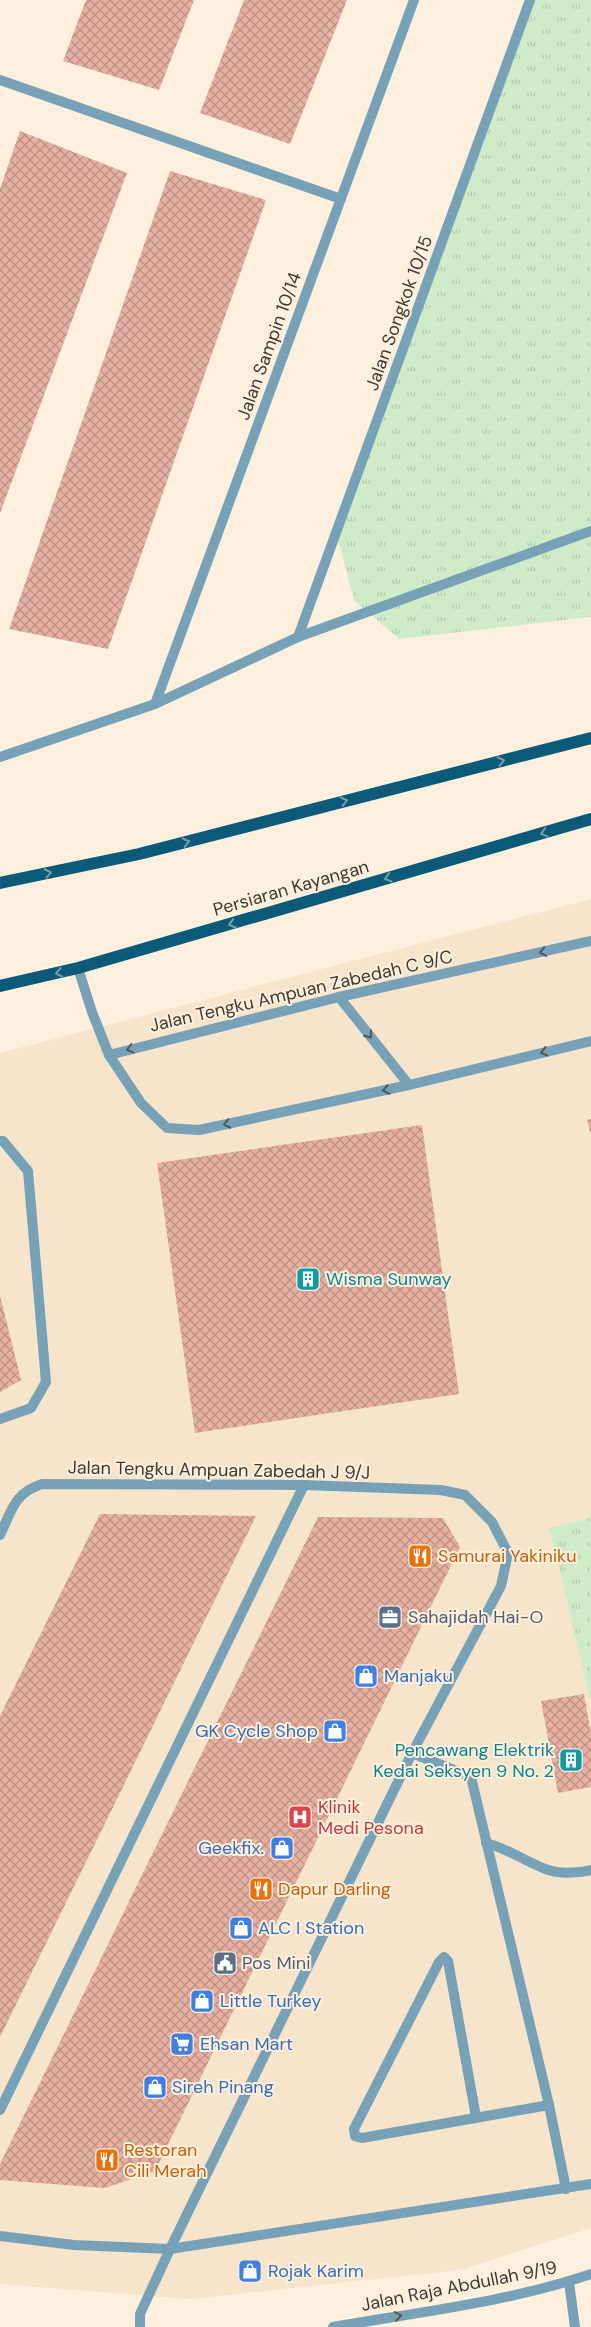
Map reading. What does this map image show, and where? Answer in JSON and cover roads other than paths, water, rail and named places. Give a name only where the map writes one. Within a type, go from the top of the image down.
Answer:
[{"type":"main road","points":[[0,884],[139,854],[591,738]]},
{"type":"main road","name":"Persiaran Kayangan","points":[[0,986],[78,968],[591,820]]},
{"type":"street","name":"Jalan Sampin 10/14","points":[[155,704],[414,0]]},
{"type":"street","name":"Jalan Songkok 10/15","points":[[298,637],[530,0]]},
{"type":"street","points":[[0,80],[341,198]]},
{"type":"street","points":[[0,756],[155,704],[298,637],[591,531]]},
{"type":"street","name":"Jalan Tengku Ampuan Zabedah C 9/C","points":[[109,1054],[339,997],[591,941]]},
{"type":"street","points":[[78,968],[92,1012],[109,1054],[141,1103],[167,1128],[199,1130],[409,1085],[591,1041]]},
{"type":"street","points":[[339,997],[409,1085]]},
{"type":"street","points":[[0,1141],[3,1141],[28,1172],[46,1382],[31,1408],[0,1419]]},
{"type":"street","name":"Jalan Tengku Ampuan Zabedah J 9/J","points":[[0,1535],[19,1497],[28,1489],[42,1484],[304,1485],[441,1490],[465,1496],[492,1522],[508,1552],[501,1586],[412,1753]]},
{"type":"street","points":[[0,2110],[304,1485]]},
{"type":"street","points":[[140,2327],[140,2314],[170,2250],[412,1753],[471,1777],[549,2105],[566,2189]]},
{"type":"street","points":[[486,1842],[503,1847],[549,1870],[577,1873],[591,1870]]},
{"type":"street","points":[[476,2117],[448,1961],[444,1957],[439,1962],[354,2129],[355,2136],[362,2138],[549,2105]]},
{"type":"street","points":[[0,2236],[74,2245],[170,2250],[591,2184]]},
{"type":"street","name":"Jalan Raja Abdullah 9/19","points":[[333,2327],[466,2304],[569,2282],[591,2274]]},
{"type":"street","points":[[569,2282],[575,2327]]},
{"type":"place","name":"Wisma Sunway","points":[[308,1279]]},
{"type":"place","name":"Samurai Yakiniku","points":[[420,1556]]},
{"type":"place","name":"Sahajidah Hai-O","points":[[390,1617]]},
{"type":"place","name":"Manjaku","points":[[366,1676]]},
{"type":"place","name":"GK Cycle Shop","points":[[335,1731]]},
{"type":"place","name":"Pencawang Elektrik Kedai Seksyen 9 No. 2","points":[[571,1760]]},
{"type":"place","name":"Klinik Medi Pesona","points":[[300,1817]]},
{"type":"place","name":"Geekfix.","points":[[282,1848]]},
{"type":"place","name":"Dapur Darling","points":[[261,1889]]},
{"type":"place","name":"ALC I Station","points":[[241,1928]]},
{"type":"place","name":"Pos Mini","points":[[225,1963]]},
{"type":"place","name":"Little Turkey","points":[[202,2001]]},
{"type":"place","name":"Ehsan Mart","points":[[182,2044]]},
{"type":"place","name":"Sireh Pinang","points":[[155,2087]]},
{"type":"place","name":"Restoran Cili Merah","points":[[107,2160]]},
{"type":"place","name":"Rojak Karim","points":[[250,2271]]}]
